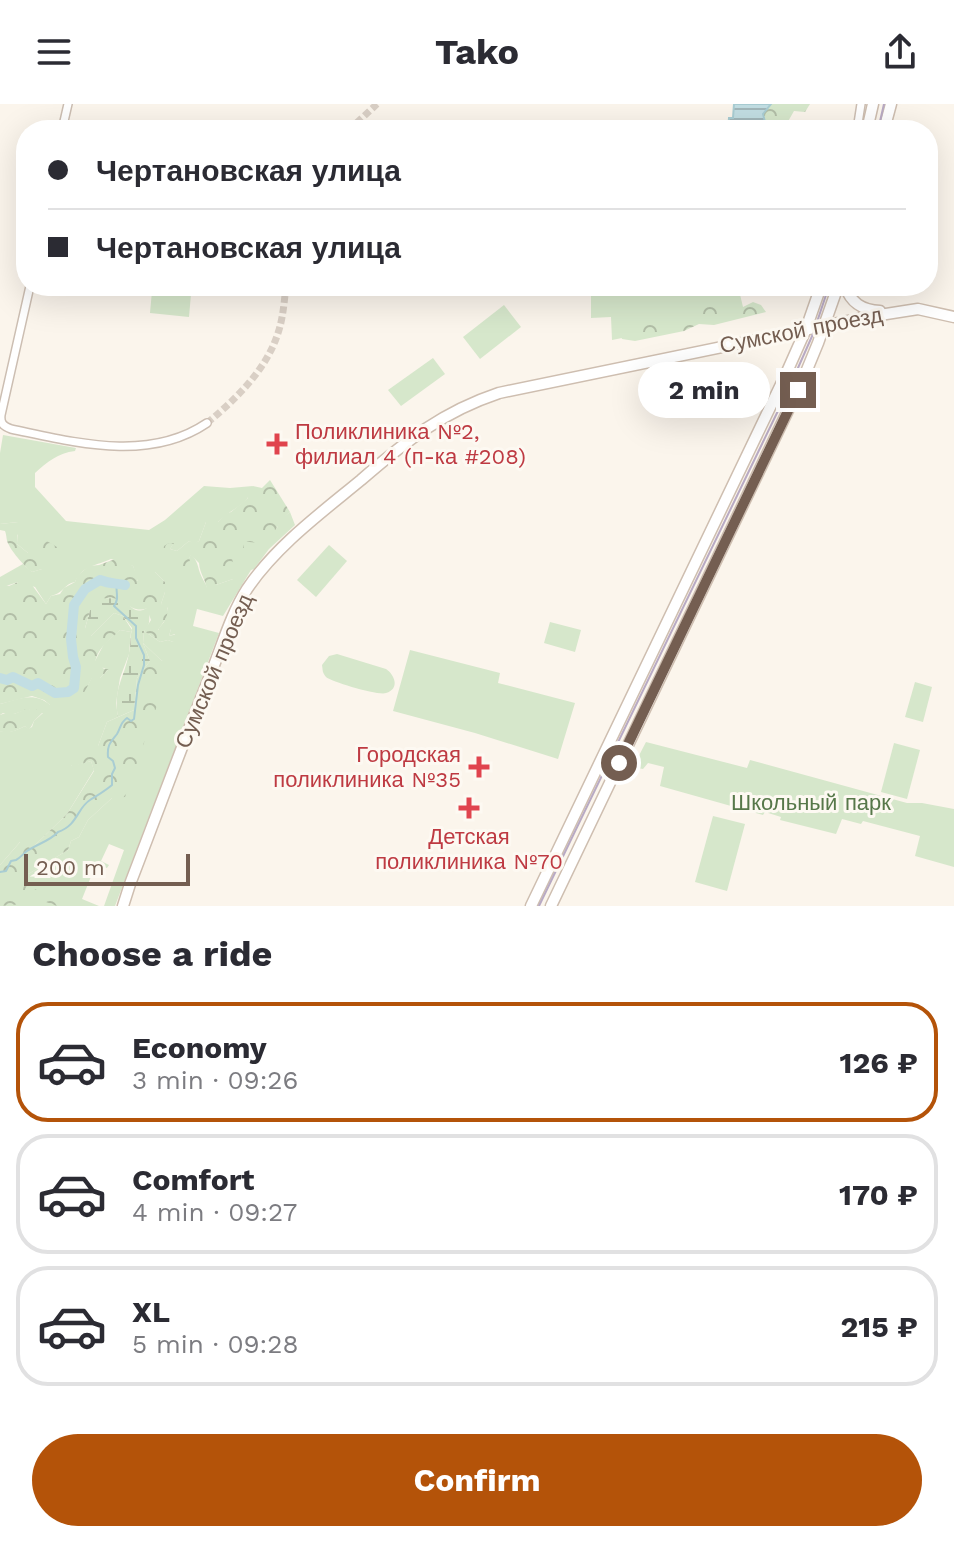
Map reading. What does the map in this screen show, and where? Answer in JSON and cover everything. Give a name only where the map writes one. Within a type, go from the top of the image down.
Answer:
[{"type":"main road","points":[[531,906],[806,329],[818,296]]},
{"type":"main road","points":[[551,906],[804,377],[835,296]]},
{"type":"main road","points":[[850,296],[859,306],[875,311],[898,311]]},
{"type":"main road","name":"Сумской проезд","points":[[123,906],[193,717],[246,591],[285,545],[415,434],[465,405],[499,393],[898,311],[918,309],[954,317]]},
{"type":"main road","points":[[618,727],[621,736],[626,739],[632,737]]},
{"type":"main road","points":[[604,756],[612,755],[619,763]]},
{"type":"street","points":[[28,296],[0,419],[3,425],[106,446],[176,439],[207,423]]},
{"type":"green space","points":[[771,104],[810,104],[805,112],[794,111],[789,120],[764,120],[763,114]]},
{"type":"green space","points":[[152,296],[191,296],[189,317],[150,313]]},
{"type":"green space","points":[[591,296],[728,296],[732,316],[612,340],[611,317],[591,318]]},
{"type":"green space","points":[[660,296],[740,296],[743,307],[753,302],[761,305],[766,312],[714,325],[699,324],[684,331],[635,341],[622,339],[621,336],[629,332],[619,331],[619,324],[630,322],[644,326],[645,321],[667,319],[679,313],[680,305],[675,306],[670,299],[659,304],[650,303],[649,300],[659,300]]},
{"type":"green space","points":[[504,305],[521,327],[480,359],[463,337]]},
{"type":"green space","points":[[433,358],[445,374],[401,406],[388,390]]},
{"type":"green space","points":[[3,435],[76,448],[53,459],[35,473],[35,487],[66,521],[149,530],[204,486],[253,486],[248,497],[218,522],[206,522],[199,541],[194,544],[189,541],[177,551],[170,549],[173,544],[164,547],[189,558],[191,554],[207,588],[206,600],[216,585],[233,579],[230,555],[243,541],[277,528],[280,520],[290,512],[295,525],[251,570],[223,616],[197,609],[193,626],[219,633],[115,906],[104,906],[124,850],[109,844],[101,861],[109,865],[107,868],[96,864],[82,899],[99,906],[0,906],[25,876],[68,850],[71,841],[79,837],[88,820],[112,798],[168,667],[175,658],[162,661],[143,643],[144,631],[160,642],[173,642],[175,634],[169,636],[171,629],[158,631],[168,608],[161,604],[165,582],[155,572],[138,582],[133,566],[111,559],[86,569],[75,582],[51,596],[46,604],[35,587],[18,582],[0,588],[0,577],[23,564],[32,572],[42,569],[17,544],[18,522],[0,524]]},
{"type":"green space","points":[[270,480],[290,512],[267,539],[261,542],[243,541],[244,549],[231,555],[233,579],[216,585],[220,596],[209,605],[205,600],[207,589],[199,563],[191,555],[189,569],[173,569],[170,558],[163,553],[164,546],[174,543],[170,549],[177,551],[189,541],[199,541],[206,522],[218,522],[248,498],[247,493],[253,486],[262,488]]},
{"type":"green space","points":[[18,522],[20,533],[17,544],[28,553],[38,536],[57,547],[54,560],[57,564],[48,570],[32,572],[23,564],[10,548],[5,531],[0,530],[0,524]]},
{"type":"green space","points":[[329,545],[347,561],[316,597],[297,580]]},
{"type":"green space","points":[[118,558],[133,566],[137,581],[152,571],[165,582],[161,604],[167,605],[168,612],[158,630],[168,627],[171,629],[169,636],[177,634],[177,640],[160,642],[144,631],[151,620],[150,607],[133,608],[107,598],[90,611],[85,628],[91,636],[114,613],[123,616],[132,630],[120,630],[101,648],[95,663],[109,669],[100,678],[92,678],[81,695],[58,706],[32,696],[0,704],[2,584],[9,586],[29,581],[46,604],[51,596],[60,594],[75,582],[77,576],[89,566]]},
{"type":"green space","points":[[117,599],[138,610],[151,605],[143,643],[150,661],[137,678],[134,710],[118,717],[118,691],[129,653],[132,628],[123,616],[114,613],[91,636],[86,636],[84,632],[93,600]]},
{"type":"green space","points":[[550,622],[581,630],[575,652],[544,643]]},
{"type":"green space","points":[[120,630],[131,632],[129,654],[120,678],[116,703],[118,717],[107,722],[98,746],[71,766],[91,761],[94,770],[67,814],[31,849],[20,842],[0,865],[0,731],[9,732],[25,726],[28,729],[43,713],[30,713],[29,709],[0,715],[0,704],[32,697],[50,705],[88,685],[92,677],[100,678],[108,670],[95,664],[95,661],[104,644]]},
{"type":"green space","points":[[143,643],[162,661],[169,654],[175,658],[180,654],[182,662],[178,667],[168,667],[125,797],[112,798],[88,820],[79,837],[71,841],[68,850],[25,876],[25,886],[80,906],[57,906],[46,902],[0,906],[0,865],[21,841],[31,849],[67,814],[94,771],[91,761],[71,767],[82,740],[98,746],[107,722],[134,710],[137,678],[150,661]]},
{"type":"green space","points":[[410,650],[500,673],[498,683],[575,703],[558,759],[393,711]]},
{"type":"green space","points":[[337,654],[386,669],[394,678],[395,685],[386,693],[375,692],[326,677],[322,665],[329,656]]},
{"type":"green space","points":[[915,682],[932,687],[923,722],[905,717]]},
{"type":"green space","points":[[39,706],[46,709],[28,730],[25,726],[9,732],[0,731],[0,715],[29,708],[31,713]]},
{"type":"green space","name":"Школьный парк","points":[[646,742],[747,768],[750,760],[907,803],[954,809],[954,867],[915,856],[920,836],[863,821],[861,824],[842,819],[836,834],[780,820],[781,817],[765,812],[763,815],[660,786],[664,767],[648,763],[643,769],[633,767]]},
{"type":"green space","points":[[894,743],[920,750],[907,799],[881,792]]},
{"type":"green space","points":[[713,816],[745,824],[727,891],[695,882]]},
{"type":"water","points":[[734,104],[771,104],[763,114],[764,120],[729,120],[733,118]]},
{"type":"waterway","points":[[0,678],[7,680],[13,677],[32,686],[38,683],[55,693],[74,688],[76,667],[71,639],[74,605],[85,589],[100,580],[125,585]]},
{"type":"waterway","points":[[0,872],[6,871],[11,861],[65,829],[86,803],[112,785],[115,768],[108,757],[109,747],[123,722],[127,718],[131,721],[134,719],[144,665],[144,655],[136,638],[136,626],[114,606],[117,583]]},
{"type":"tunnel","points":[[360,120],[377,104]]},
{"type":"tunnel","points":[[207,423],[238,395],[265,361],[279,330],[285,296]]},
{"type":"tram line","points":[[880,120],[884,104]]},
{"type":"tram line","points":[[539,906],[790,386],[826,296]]},
{"type":"place","name":"Поликлиника №2, филиал 4 (п-ка #208)","points":[[277,444]]},
{"type":"place","name":"Городская поликлиника №35","points":[[479,767]]},
{"type":"place","name":"Детская поликлиника №70","points":[[469,808]]},
{"type":"route","points":[[619,763],[798,390]]}]
